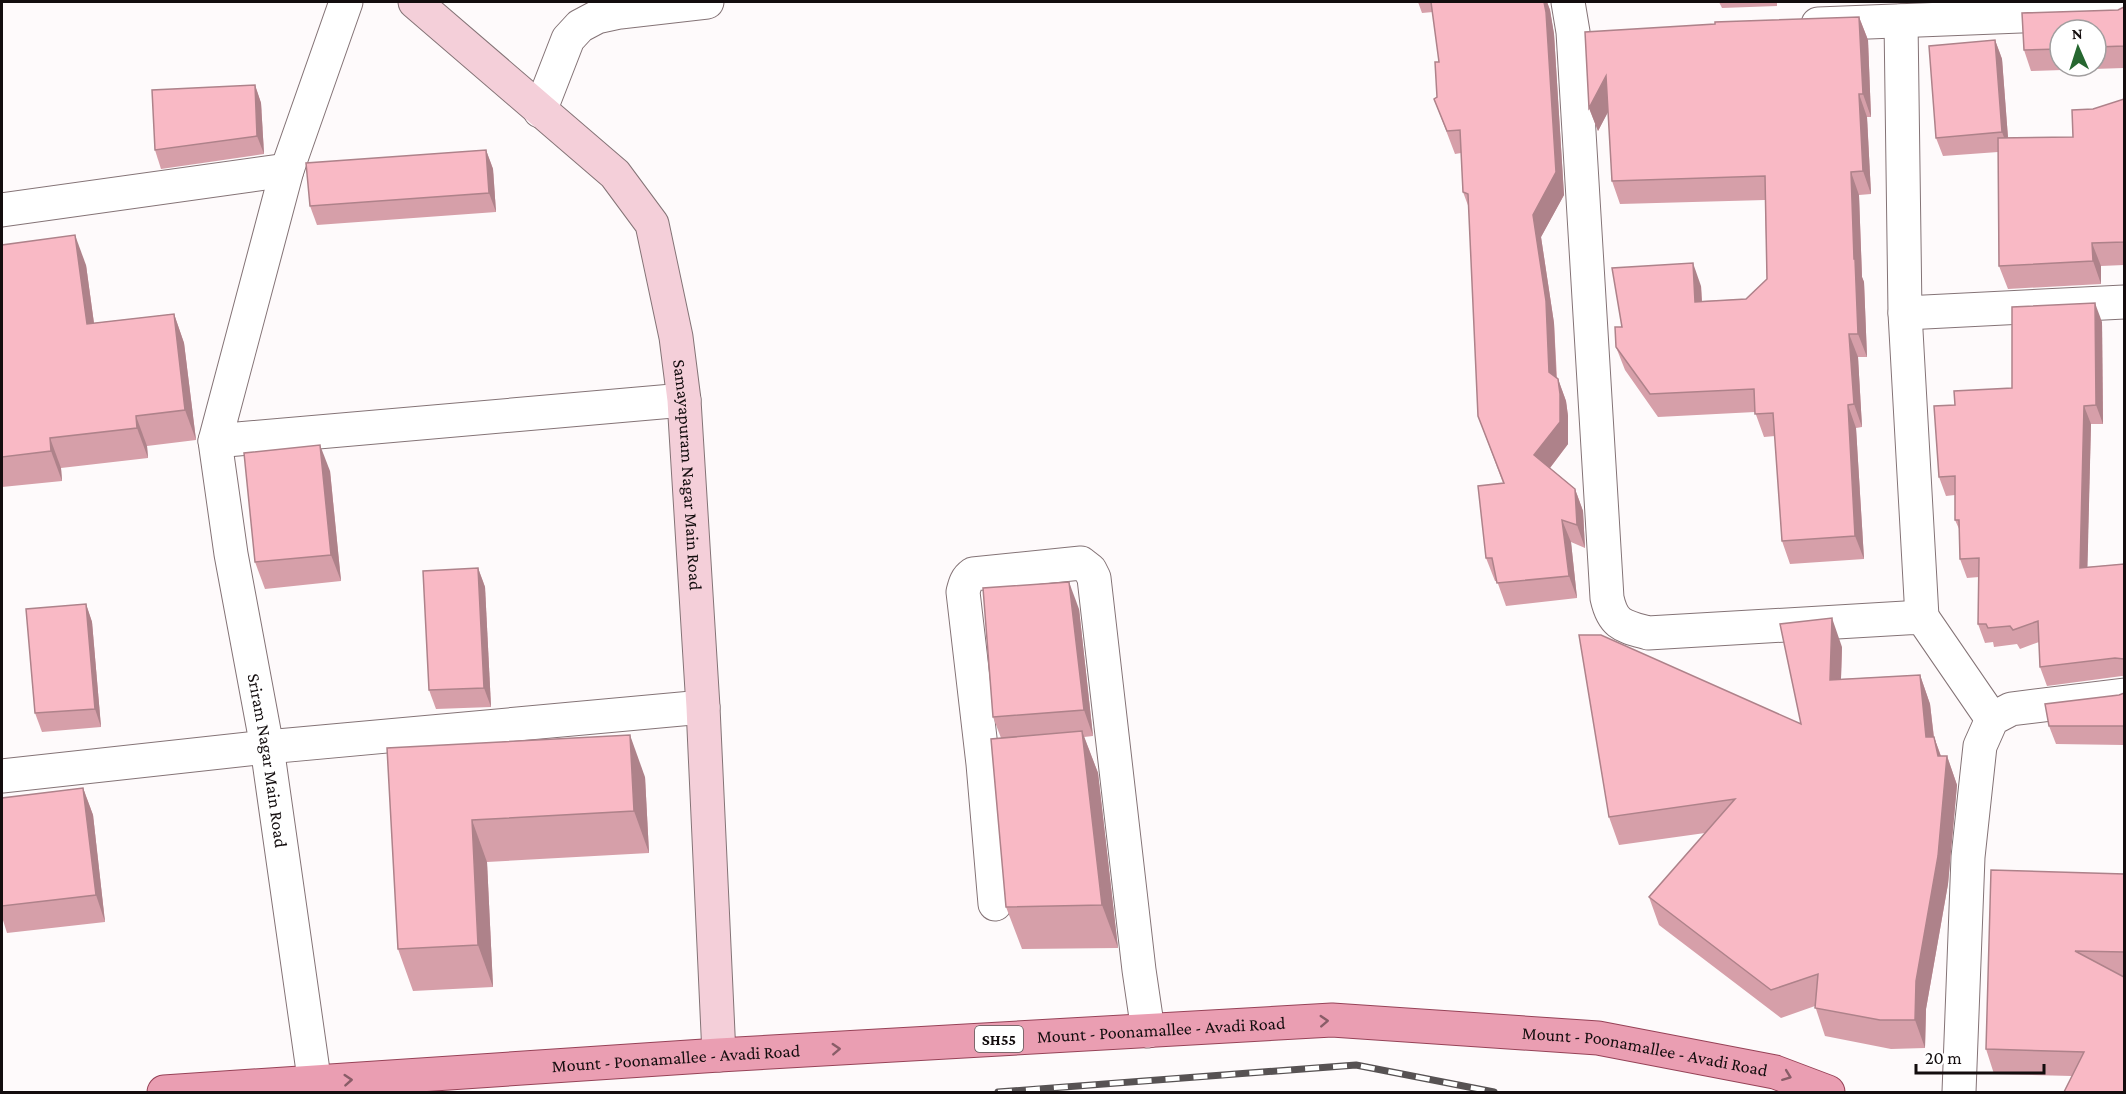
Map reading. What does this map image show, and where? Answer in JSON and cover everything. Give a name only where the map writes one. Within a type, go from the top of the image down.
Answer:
[{"type":"main road","name":"Mount - Poonamallee - Avadi Road","points":[[164,1092],[316,1087],[720,1056],[1332,1020],[1598,1038],[1775,1072],[1828,1092]]},
{"type":"street","points":[[346,2],[287,170],[214,441],[684,400]]},
{"type":"street","name":"Samayapuram Nagar Main Road","points":[[415,2],[615,174],[652,224],[676,337],[684,400],[703,707],[720,1056]]},
{"type":"street","points":[[540,111],[568,39],[580,26],[597,17],[620,12],[707,2]]},
{"type":"street","points":[[1784,25],[2124,12]]},
{"type":"street","points":[[1608,31],[1570,17],[1607,598],[1611,614],[1621,625],[1648,633],[1922,617]]},
{"type":"street","points":[[1901,21],[1905,312],[1922,617],[1992,719]]},
{"type":"street","points":[[2,210],[287,170]]},
{"type":"street","points":[[1905,312],[2124,302]]},
{"type":"street","name":"Sriram Nagar Main Road","points":[[214,441],[231,554],[267,747],[316,1087]]},
{"type":"street","points":[[995,904],[983,764],[963,592],[967,579],[973,574],[1081,563],[1090,570],[1094,578],[1138,964],[1148,1031]]},
{"type":"street","points":[[1959,1092],[1968,857],[1980,746],[1992,719],[2011,708],[2124,695]]},
{"type":"street","points":[[2,776],[267,747],[703,707]]},
{"type":"street","points":[[1082,756],[1115,753]]},
{"type":"street","points":[[983,764],[1016,761]]},
{"type":"building","points":[[1431,2],[1544,2],[1556,172],[1533,215],[1546,301],[1549,372],[1558,379],[1560,422],[1534,455],[1575,489],[1577,525],[1562,520],[1569,576],[1497,583],[1492,558],[1486,558],[1478,486],[1504,483],[1478,416],[1468,194],[1463,192],[1460,130],[1447,131],[1434,99],[1437,97],[1435,62],[1439,62]]},
{"type":"building","points":[[2124,7],[2124,46],[2108,47],[2108,18],[2048,18],[2048,49],[2024,50],[2022,13],[2118,10]]},
{"type":"building","points":[[1859,17],[1863,94],[1859,94],[1863,171],[1851,172],[1858,334],[1849,334],[1854,404],[1848,405],[1855,536],[1782,541],[1773,413],[1755,414],[1754,389],[1650,394],[1616,347],[1615,327],[1622,327],[1612,268],[1693,263],[1695,302],[1746,299],[1767,279],[1765,176],[1612,181],[1606,76],[1589,108],[1585,32],[1715,24],[1715,22]]},
{"type":"building","points":[[1995,40],[2002,132],[1936,138],[1929,46]]},
{"type":"building","points":[[255,85],[257,136],[155,150],[152,90]]},
{"type":"building","points":[[2124,99],[2124,242],[2092,243],[2093,261],[1999,266],[1998,138],[2073,137],[2072,110],[2093,109]]},
{"type":"building","points":[[486,150],[489,193],[310,206],[306,163]]},
{"type":"building","points":[[75,235],[87,324],[174,314],[185,410],[136,416],[137,428],[50,438],[51,451],[2,457],[2,245]]},
{"type":"building","points":[[2095,303],[2096,405],[2084,406],[2080,568],[2124,564],[2124,659],[2115,658],[2040,667],[2038,621],[2013,630],[2010,626],[1988,628],[1986,624],[1978,624],[1979,558],[1960,559],[1959,520],[1955,520],[1955,476],[1939,477],[1934,406],[1955,405],[1954,391],[2012,388],[2012,307]]},
{"type":"building","points":[[320,445],[331,555],[255,562],[244,453]]},
{"type":"building","points":[[478,568],[484,688],[429,690],[423,571]]},
{"type":"building","points":[[1069,582],[1084,710],[993,717],[983,588]]},
{"type":"building","points":[[86,604],[95,709],[35,713],[26,609]]},
{"type":"building","points":[[1832,618],[1830,680],[1920,675],[1926,737],[1934,737],[1938,756],[1947,756],[1938,856],[1916,981],[1915,1020],[1880,1020],[1815,1008],[1818,974],[1771,990],[1649,897],[1735,799],[1609,817],[1579,635],[1601,635],[1801,724],[1780,624]]},
{"type":"building","points":[[2124,693],[2124,726],[2049,726],[2045,704]]},
{"type":"building","points":[[1082,731],[1102,905],[1006,907],[991,739]]},
{"type":"building","points":[[630,735],[634,811],[472,820],[478,945],[398,949],[387,748]]},
{"type":"building","points":[[83,788],[96,895],[2,906],[2,798]]},
{"type":"building","points":[[1991,870],[2124,874],[2124,952],[2075,951],[2124,977],[2124,1092],[2064,1092],[2084,1052],[1986,1049]]},
{"type":"railway","points":[[998,1092],[1356,1065],[1494,1092]]}]
